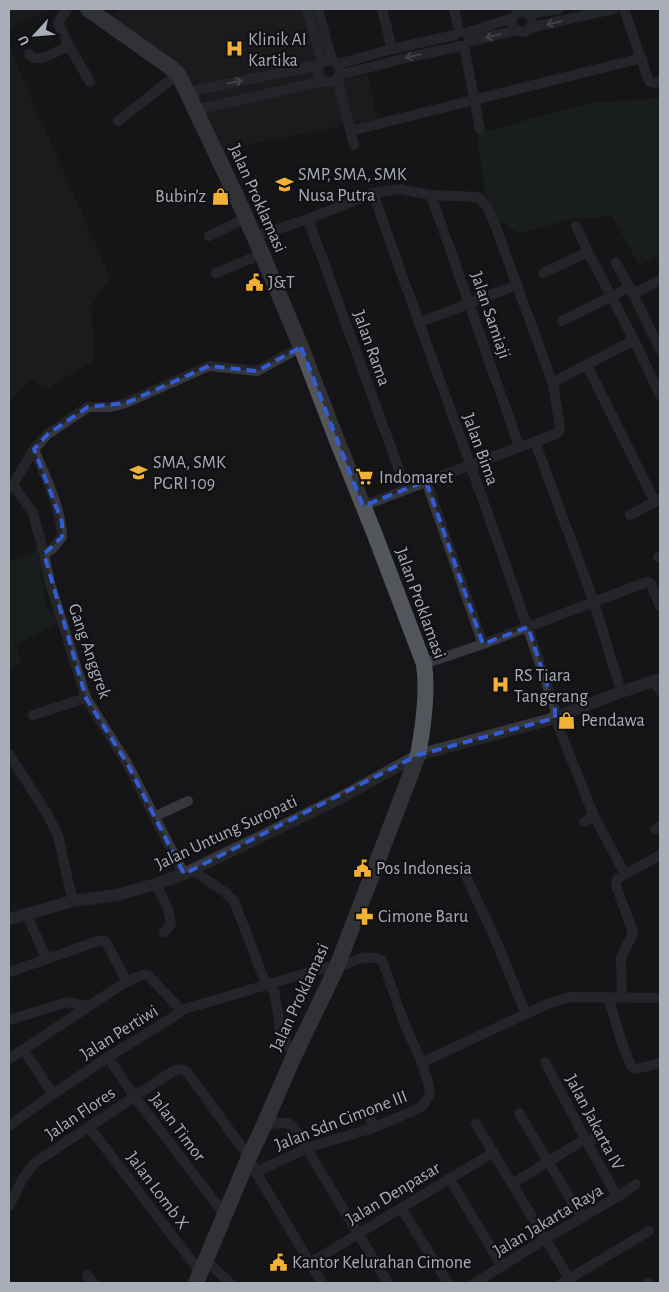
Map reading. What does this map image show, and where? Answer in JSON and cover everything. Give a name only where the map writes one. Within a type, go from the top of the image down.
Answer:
[{"type":"main road","name":"Jalan Proklamasi","points":[[88,9],[178,74],[246,218],[301,348],[424,664],[426,674],[423,727],[418,755],[337,966],[249,1157],[201,1272]]},
{"type":"street","points":[[67,9],[58,23],[90,82]]},
{"type":"street","points":[[195,110],[324,81],[331,82],[331,67],[307,9]]},
{"type":"street","points":[[318,9],[331,67],[354,145]]},
{"type":"street","points":[[382,9],[392,49]]},
{"type":"street","points":[[454,9],[480,129]]},
{"type":"street","points":[[324,81],[319,76],[318,68],[362,68],[462,39],[520,13],[559,9]]},
{"type":"street","points":[[520,13],[512,23],[514,27],[523,32],[529,28],[586,12],[613,9]]},
{"type":"street","points":[[624,9],[648,79],[650,82],[660,82]]},
{"type":"street","points":[[520,13],[532,22],[529,28]]},
{"type":"street","points":[[187,92],[331,67],[359,57],[392,49],[518,30]]},
{"type":"street","points":[[29,54],[33,58],[43,58],[69,46]]},
{"type":"street","points":[[359,57],[362,68]]},
{"type":"street","points":[[350,131],[642,58]]},
{"type":"street","points":[[118,121],[178,74]]},
{"type":"street","points":[[254,237],[308,219],[373,193],[400,189],[431,195],[479,198],[489,209],[553,384],[559,431],[556,434],[519,446],[363,506]]},
{"type":"street","name":"Jalan Bima","points":[[373,193],[528,627],[554,709],[555,718],[594,816],[625,874]]},
{"type":"street","name":"Jalan Samiaji","points":[[431,195],[519,446]]},
{"type":"street","points":[[209,236],[246,218]]},
{"type":"street","name":"Jalan Rama","points":[[308,219],[406,489]]},
{"type":"street","points":[[576,226],[588,252],[658,338],[660,350]]},
{"type":"street","points":[[543,273],[588,252]]},
{"type":"street","points":[[216,272],[262,254]]},
{"type":"street","points":[[616,263],[634,340],[660,395]]},
{"type":"street","points":[[562,320],[622,293],[660,280]]},
{"type":"street","points":[[418,323],[517,285]]},
{"type":"street","points":[[553,384],[634,340]]},
{"type":"street","points":[[11,487],[34,449],[48,434],[88,407],[110,407],[126,403],[209,366],[257,371],[301,348]]},
{"type":"street","points":[[587,364],[658,501],[630,515]]},
{"type":"street","points":[[534,442],[594,602],[621,692]]},
{"type":"street","points":[[34,449],[54,496],[62,522],[62,537],[52,549],[44,554]]},
{"type":"street","points":[[426,481],[484,644]]},
{"type":"street","name":"Gang Anggrek","points":[[11,487],[33,513],[50,583],[86,698],[127,763],[154,817],[188,872]]},
{"type":"street","points":[[424,664],[484,644],[648,582],[651,584],[660,606]]},
{"type":"street","name":"Jalan Untung Suropati","points":[[9,919],[73,901],[117,895],[156,884],[188,872],[342,797],[418,755],[555,718],[621,692],[658,684]]},
{"type":"street","points":[[33,715],[86,698]]},
{"type":"street","points":[[9,754],[46,812],[58,835],[73,901]]},
{"type":"street","points":[[154,817],[188,801]]},
{"type":"street","points":[[584,822],[594,816]]},
{"type":"street","points":[[622,997],[621,958],[634,933],[616,885],[617,879],[660,855]]},
{"type":"street","points":[[464,867],[468,881],[494,936],[526,1014]]},
{"type":"street","points":[[188,872],[202,877],[226,892],[234,901],[266,984],[274,992],[280,1031],[294,1056]]},
{"type":"street","points":[[156,884],[168,909],[171,924],[164,932]]},
{"type":"street","points":[[27,915],[47,959]]},
{"type":"street","points":[[9,972],[104,940],[127,982]]},
{"type":"street","name":"Jalan Sdn Cimone III","points":[[256,1172],[307,1148],[373,1128],[414,1110],[422,1106],[430,1095],[430,1089],[421,1063],[403,1020],[382,960],[378,958],[360,958],[337,966]]},
{"type":"street","points":[[181,1010],[266,984],[337,966]]},
{"type":"street","name":"Jalan Pertiwi","points":[[9,1059],[127,982],[144,974],[181,1010],[178,1014],[108,1057],[53,1094],[9,1126]]},
{"type":"street","points":[[421,1063],[547,1004],[569,997],[660,998]]},
{"type":"street","points":[[608,997],[631,1066],[636,1069],[660,1063]]},
{"type":"street","points":[[9,1020],[68,1002],[90,1006]]},
{"type":"street","points":[[23,1050],[53,1094]]},
{"type":"street","name":"Jalan Timor","points":[[108,1057],[134,1096],[225,1215]]},
{"type":"street","name":"Jalan Jakarta IV","points":[[545,1062],[617,1197]]},
{"type":"street","name":"Jalan Flores","points":[[9,1206],[12,1190],[28,1169],[36,1162],[173,1070],[181,1069],[187,1072],[249,1157]]},
{"type":"street","points":[[519,1113],[582,1218]]},
{"type":"street","points":[[369,1114],[373,1128]]},
{"type":"street","points":[[264,1125],[285,1122],[291,1123],[294,1126],[388,1283]]},
{"type":"street","points":[[476,1124],[545,1239],[568,1282],[649,1231]]},
{"type":"street","name":"Jalan Lomb X","points":[[90,1127],[201,1272],[230,1283]]},
{"type":"street","points":[[512,1184],[586,1140],[600,1136]]},
{"type":"street","name":"Jalan Denpasar","points":[[310,1263],[494,1152]]},
{"type":"street","points":[[249,1157],[322,1283]]},
{"type":"street","points":[[449,1178],[502,1266]]},
{"type":"street","name":"Jalan Jakarta Raya","points":[[475,1283],[636,1184]]},
{"type":"street","points":[[401,1208],[448,1283]]},
{"type":"highlighted area","points":[[301,347],[363,506],[426,481],[483,644],[528,627],[555,709],[555,718],[418,755],[184,874],[127,763],[86,698],[44,554],[62,537],[62,522],[34,449],[48,434],[88,407],[126,403],[209,366],[257,371]]},
{"type":"shaded area","points":[[9,9],[49,9],[9,28]]},
{"type":"shaded area","points":[[123,9],[308,9],[329,82],[368,75],[377,119],[209,152],[182,85],[94,24]]},
{"type":"shaded area","points":[[9,47],[110,277],[91,306],[95,360],[45,390],[32,380],[9,401]]},
{"type":"shaded area","points":[[660,98],[660,263],[657,257],[639,265],[612,216],[571,219],[518,233],[498,220],[485,192],[477,134],[588,103]]},
{"type":"shaded area","points":[[38,550],[47,610],[62,622],[15,645],[22,663],[9,670],[9,562]]},
{"type":"place","name":"Klinik AI Kartika","points":[[234,49]]},
{"type":"place","name":"SMP, SMA, SMK Nusa Putra","points":[[284,184]]},
{"type":"place","name":"Bubin’z","points":[[220,196]]},
{"type":"place","name":"J&T","points":[[254,282]]},
{"type":"place","name":"SMA, SMK PGRI 109","points":[[139,472]]},
{"type":"place","name":"Indomaret","points":[[365,477]]},
{"type":"place","name":"RS Tiara Tangerang","points":[[500,685]]},
{"type":"place","name":"Pendawa","points":[[567,720]]},
{"type":"place","name":"Pos Indonesia","points":[[362,868]]},
{"type":"place","name":"Cimone Baru","points":[[364,916]]},
{"type":"place","name":"Kantor Kelurahan Cimone","points":[[278,1262]]}]
